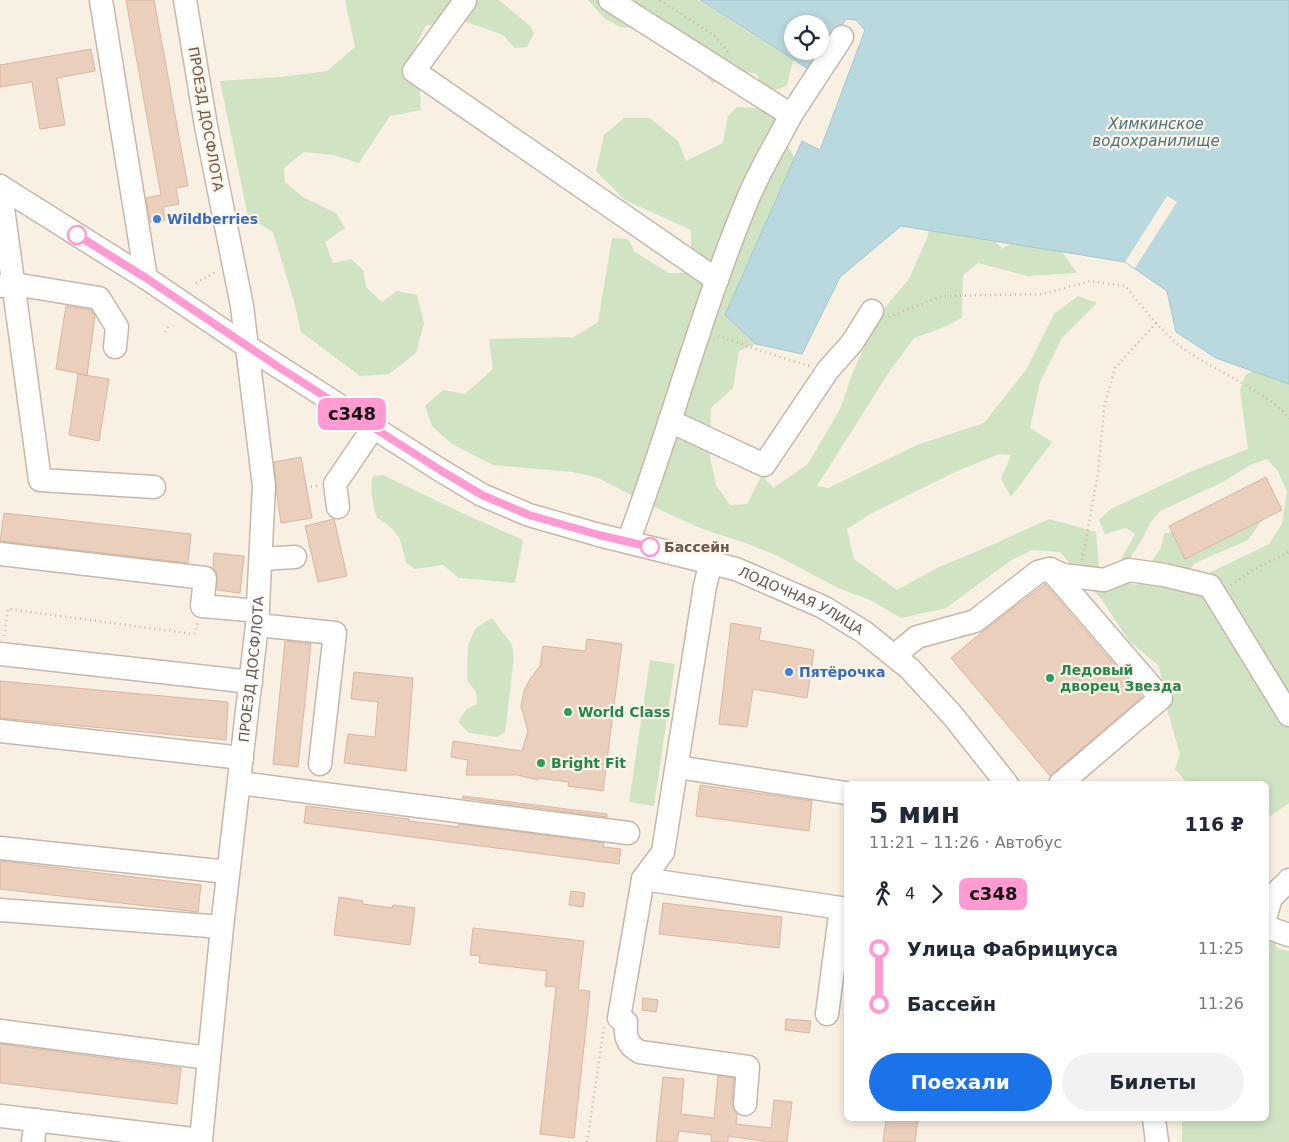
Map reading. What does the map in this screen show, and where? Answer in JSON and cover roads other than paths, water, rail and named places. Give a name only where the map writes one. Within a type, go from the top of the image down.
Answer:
[{"type":"street","points":[[101,0],[146,278]]},
{"type":"street","name":"ПРОЕЗД ДОСФЛОТА","points":[[0,1116],[209,1141],[209,1058],[228,872],[258,618],[264,486],[242,306],[208,135],[185,0]]},
{"type":"street","points":[[464,0],[466,1],[414,71],[717,280]]},
{"type":"street","points":[[610,0],[791,115]]},
{"type":"street","points":[[628,542],[717,280],[750,194],[791,115],[842,37]]},
{"type":"street","points":[[0,186],[7,285],[40,480],[154,487]]},
{"type":"street","name":"ЛОДОЧНАЯ УЛИЦА","points":[[0,186],[146,278],[373,428],[482,495],[529,515],[736,569],[823,608],[864,632],[895,655],[953,716],[1005,781]]},
{"type":"street","points":[[7,285],[98,298],[117,326],[115,347]]},
{"type":"street","points":[[670,421],[764,465],[828,370],[880,314]]},
{"type":"street","points":[[338,507],[335,484],[373,428]]},
{"type":"street","points":[[0,554],[205,578],[202,606],[335,633],[320,764]]},
{"type":"street","points":[[261,559],[295,557]]},
{"type":"street","points":[[711,562],[704,591],[663,852],[642,879],[619,1018],[626,1022],[625,1035],[629,1044],[640,1052],[748,1066],[745,1104]]},
{"type":"street","points":[[1050,570],[1161,698],[1064,781]]},
{"type":"street","points":[[895,655],[917,637],[975,621],[1038,572],[1050,570],[1063,575],[1104,580],[1129,570],[1164,575],[1210,586],[1289,715]]},
{"type":"street","points":[[1,655],[251,682]]},
{"type":"street","points":[[0,731],[242,758]]},
{"type":"street","points":[[677,767],[844,792]]},
{"type":"street","points":[[240,783],[628,833]]},
{"type":"street","points":[[0,848],[228,872]]},
{"type":"street","points":[[642,879],[840,908],[827,1014]]},
{"type":"street","points":[[1273,903],[1289,880]]},
{"type":"street","points":[[0,910],[222,927]]},
{"type":"street","points":[[1269,928],[1289,935]]},
{"type":"street","points":[[0,1031],[209,1058]]},
{"type":"street","points":[[33,1142],[36,1120]]},
{"type":"street","points":[[1154,1121],[1157,1142]]},
{"type":"water","name":"Химкинское водохранилище","points":[[700,0],[1289,0],[1289,384],[1216,358],[1176,332],[1167,291],[1125,262],[901,226],[840,277],[802,354],[756,344],[725,315],[802,141],[820,150],[865,30],[856,20],[846,19],[829,46],[829,15],[784,15],[784,54]]},
{"type":"water","name":"Химкинское водохранилище","points":[[794,60],[820,60],[813,72]]},
{"type":"place","name":"Wildberries","points":[[157,219]]},
{"type":"place","name":"Бассейн","points":[[650,547]]},
{"type":"place","name":"Пятёрочка","points":[[789,672]]},
{"type":"place","name":"Ледовый дворец Звезда","points":[[1050,678]]},
{"type":"place","name":"World Class","points":[[568,712]]},
{"type":"place","name":"Bright Fit","points":[[541,763]]}]
